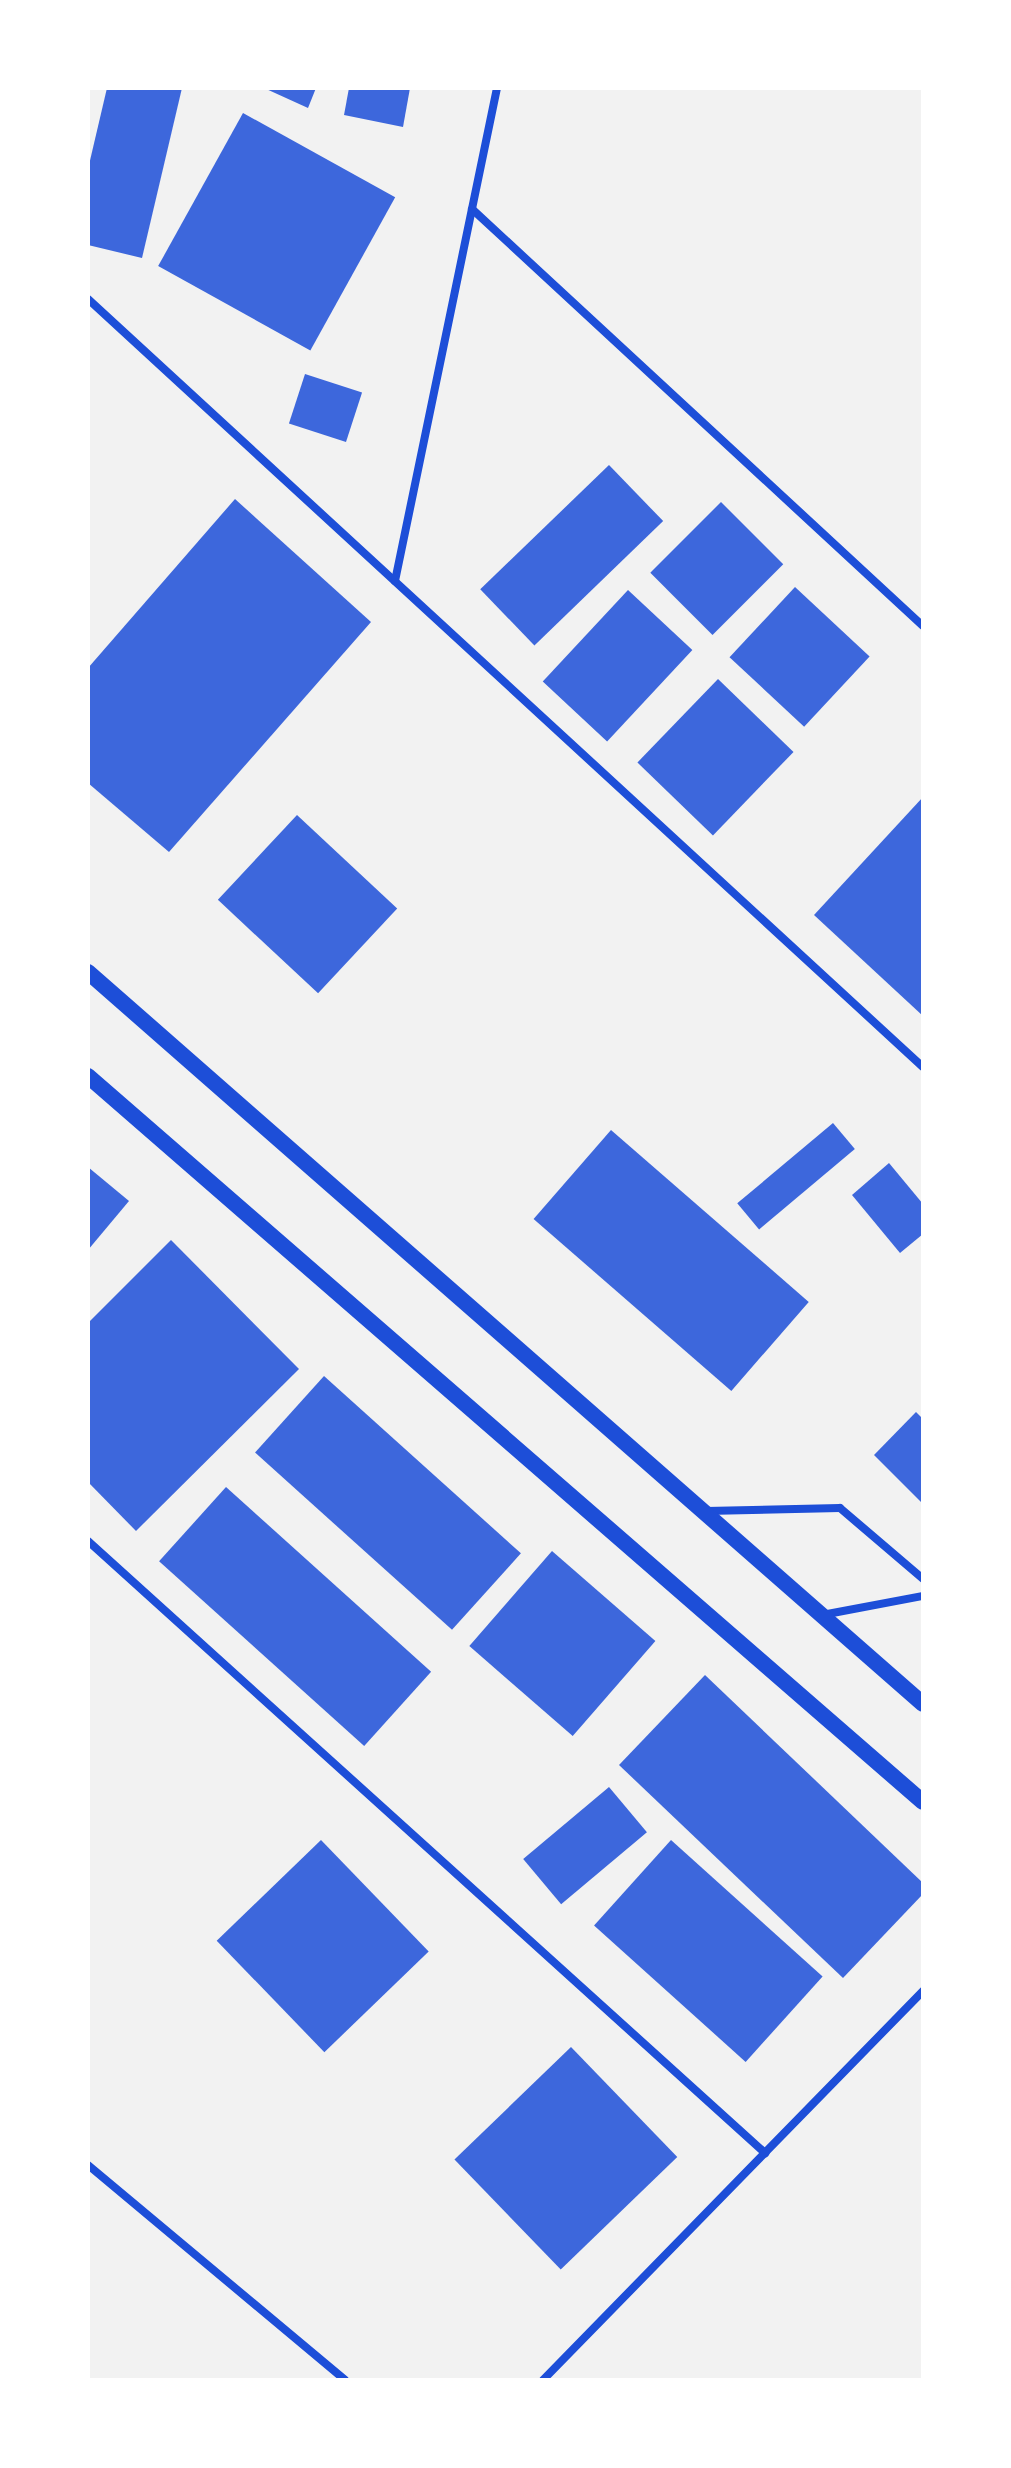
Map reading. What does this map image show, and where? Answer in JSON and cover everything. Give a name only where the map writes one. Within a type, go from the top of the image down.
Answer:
[{"type":"main road","points":[[88,972],[923,1704]]},
{"type":"main road","points":[[88,1076],[923,1802]]},
{"type":"street","points":[[395,581],[497,88]]},
{"type":"street","points":[[472,209],[923,626]]},
{"type":"street","points":[[88,299],[923,1067]]},
{"type":"street","points":[[703,1511],[840,1508],[923,1579]]},
{"type":"street","points":[[88,1541],[765,2153]]},
{"type":"street","points":[[822,1615],[923,1596]]},
{"type":"street","points":[[543,2380],[923,1991]]},
{"type":"street","points":[[88,2165],[345,2380]]},
{"type":"building","points":[[107,88],[182,88],[142,258],[88,245],[88,169]]},
{"type":"building","points":[[264,88],[316,88],[308,108]]},
{"type":"building","points":[[349,88],[410,88],[403,127],[344,115]]},
{"type":"building","points":[[243,113],[395,197],[310,350],[158,266]]},
{"type":"building","points":[[305,374],[362,393],[346,442],[289,423]]},
{"type":"building","points":[[609,465],[663,521],[534,645],[480,589]]},
{"type":"building","points":[[235,499],[371,622],[169,852],[88,783],[88,668]]},
{"type":"building","points":[[721,502],[783,564],[713,635],[650,573]]},
{"type":"building","points":[[795,587],[870,657],[804,727],[730,657]]},
{"type":"building","points":[[628,590],[692,650],[607,741],[543,681]]},
{"type":"building","points":[[718,679],[794,752],[713,835],[637,762]]},
{"type":"building","points":[[923,797],[923,1016],[814,915]]},
{"type":"building","points":[[297,815],[397,908],[318,993],[218,900]]},
{"type":"building","points":[[833,1123],[855,1149],[759,1229],[737,1203]]},
{"type":"building","points":[[611,1130],[809,1302],[731,1391],[534,1219]]},
{"type":"building","points":[[889,1163],[923,1204],[923,1234],[900,1253],[852,1195]]},
{"type":"building","points":[[88,1167],[129,1201],[88,1250]]},
{"type":"building","points":[[171,1240],[299,1369],[136,1531],[88,1482],[88,1323]]},
{"type":"building","points":[[324,1376],[521,1553],[452,1630],[255,1453]]},
{"type":"building","points":[[916,1412],[923,1419],[923,1504],[874,1455]]},
{"type":"building","points":[[226,1487],[431,1672],[364,1746],[159,1561]]},
{"type":"building","points":[[552,1551],[655,1641],[573,1736],[469,1646]]},
{"type":"building","points":[[705,1675],[923,1883],[923,1894],[843,1978],[619,1765]]},
{"type":"building","points":[[609,1787],[647,1832],[561,1904],[523,1859]]},
{"type":"building","points":[[321,1840],[429,1951],[324,2052],[217,1941]]},
{"type":"building","points":[[671,1840],[823,1977],[746,2062],[594,1925]]},
{"type":"building","points":[[571,2047],[677,2157],[561,2270],[454,2160]]}]
